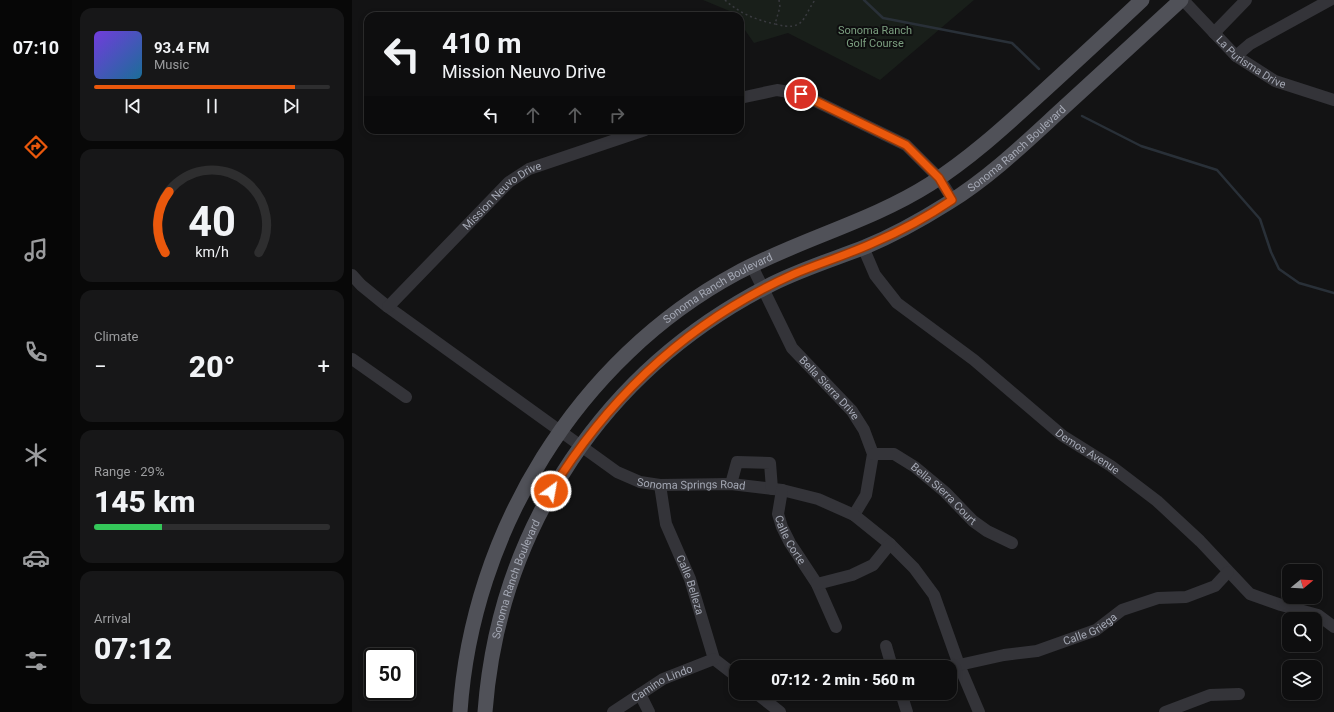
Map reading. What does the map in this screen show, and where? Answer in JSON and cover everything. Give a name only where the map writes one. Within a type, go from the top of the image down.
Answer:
[{"type":"main road","name":"Sonoma Ranch Boulevard","points":[[460,712],[463,680],[471,634],[492,560],[523,491],[562,430],[598,384],[648,336],[703,294],[752,266],[790,248],[847,226],[889,207],[939,178],[991,139],[1142,0]]},
{"type":"main road","name":"Sonoma Ranch Boulevard","points":[[485,712],[496,634],[513,575],[544,504],[581,446],[628,389],[668,353],[712,320],[764,289],[808,268],[863,247],[908,227],[952,200],[1009,158],[1182,0]]},
{"type":"street","name":"La Purisma Drive","points":[[1182,0],[1236,56],[1275,81],[1334,100]]},
{"type":"street","points":[[1214,33],[1246,0]]},
{"type":"street","points":[[1236,56],[1250,44],[1330,0]]},
{"type":"street","points":[[744,97],[777,90],[801,94],[906,145],[939,178],[952,200]]},
{"type":"street","name":"Mission Neuvo Drive","points":[[388,307],[509,182],[529,169],[633,134]]},
{"type":"street","name":"Demos Avenue","points":[[863,247],[875,275],[897,303],[974,360],[1063,436],[1111,466],[1157,501],[1200,541],[1250,594],[1281,605],[1318,615],[1334,626]]},
{"type":"street","name":"Bella Sierra Drive","points":[[752,266],[792,348],[852,411],[864,430],[872,454],[866,495],[854,515]]},
{"type":"street","name":"Sonoma Springs Road","points":[[352,275],[361,285],[388,307],[562,430],[617,472],[640,482],[660,485],[731,484],[777,489],[818,499],[854,515],[890,544],[914,568],[934,595],[959,665],[979,712]]},
{"type":"street","points":[[352,359],[406,397]]},
{"type":"street","name":"Bella Sierra Court","points":[[872,454],[894,454],[915,467],[945,492],[973,521],[987,531],[1012,543]]},
{"type":"street","name":"Calle Corte","points":[[731,484],[737,462],[770,463],[777,489],[778,514],[782,527],[790,543],[817,584],[836,627]]},
{"type":"street","name":"Calle Belleza","points":[[660,485],[666,524],[690,579],[714,659]]},
{"type":"street","points":[[817,584],[852,575],[873,565],[890,544]]},
{"type":"street","name":"Calle Griega","points":[[959,665],[1004,655],[1037,651],[1096,630],[1122,610],[1158,598],[1186,597],[1215,586],[1228,572]]},
{"type":"street","points":[[886,646],[890,660]]},
{"type":"street","points":[[714,659],[729,671]]},
{"type":"street","name":"Camino Lindo","points":[[613,712],[663,679],[714,659]]},
{"type":"street","points":[[640,694],[649,712]]},
{"type":"street","points":[[1165,712],[1210,696],[1239,694]]},
{"type":"street","points":[[765,700],[780,712]]},
{"type":"street","points":[[903,700],[907,712]]},
{"type":"path","points":[[725,0],[740,12]]},
{"type":"path","points":[[775,24],[780,7],[779,0]]},
{"type":"path","points":[[744,14],[758,20],[783,26],[800,23],[807,16],[815,0]]},
{"type":"green space","name":"Sonoma Ranch Golf Course","points":[[703,0],[974,0],[880,80],[788,33],[754,43],[744,29],[744,12],[732,12]]},
{"type":"waterway","points":[[864,0],[883,18],[1012,43],[1039,69]]},
{"type":"waterway","points":[[1082,116],[1141,146],[1217,170],[1260,219],[1271,252],[1279,269],[1299,283],[1334,293]]},
{"type":"route","points":[[551,491],[581,446],[618,400],[650,368],[699,328],[752,295],[808,268],[863,247],[908,227],[952,200],[939,178],[906,145],[801,94]]}]
